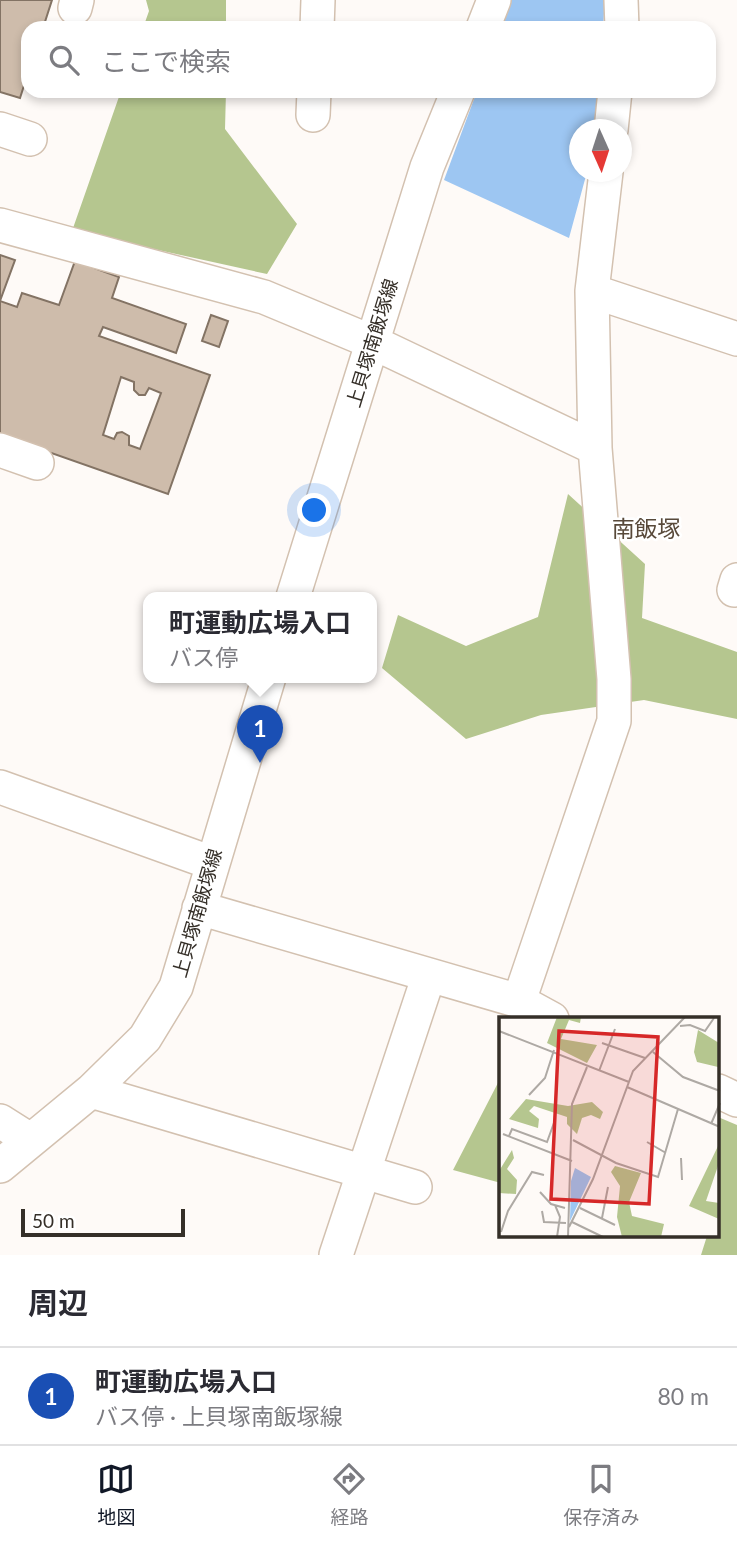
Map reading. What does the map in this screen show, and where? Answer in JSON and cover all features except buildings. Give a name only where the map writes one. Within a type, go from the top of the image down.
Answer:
[{"type":"street","points":[[317,21],[318,0]]},
{"type":"street","points":[[485,21],[494,0]]},
{"type":"street","points":[[621,0],[622,21]]},
{"type":"street","name":"上貝塚南飯塚線","points":[[295,592],[427,167],[454,98]]},
{"type":"street","points":[[612,119],[614,98]]},
{"type":"street","points":[[519,1001],[614,721],[614,679],[595,448],[592,291],[605,182]]},
{"type":"street","points":[[0,225],[264,297],[372,342],[595,448]]},
{"type":"street","points":[[592,291],[737,339]]},
{"type":"street","points":[[0,450],[37,463]]},
{"type":"street","name":"上貝塚南飯塚線","points":[[0,1166],[91,1091],[145,1038],[176,987],[267,683]]},
{"type":"street","points":[[0,787],[212,863]]},
{"type":"street","points":[[199,908],[519,1001],[548,1017]]},
{"type":"street","points":[[336,1255],[429,975]]},
{"type":"street","points":[[91,1091],[415,1187]]},
{"type":"street","points":[[720,1092],[737,1100]]},
{"type":"street","points":[[0,1121],[30,1140]]},
{"type":"green space","points":[[146,0],[226,0],[226,21],[145,21],[149,11]]},
{"type":"green space","points":[[119,98],[226,98],[225,129],[297,224],[267,274],[72,231]]},
{"type":"green space","points":[[568,494],[645,564],[642,618],[737,652],[737,719],[644,700],[541,715],[466,739],[382,668],[398,615],[466,646],[538,617]]},
{"type":"green space","points":[[499,1081],[499,1182],[453,1170]]},
{"type":"green space","points":[[720,1118],[737,1125],[737,1255],[701,1255],[706,1238],[720,1238]]},
{"type":"water","points":[[511,0],[605,0],[604,21],[503,21]]},
{"type":"water","points":[[474,98],[598,98],[597,119],[569,119],[569,182],[584,182],[569,238],[444,180]]},
{"type":"place","name":"町運動広場入口","points":[[260,763]]},
{"type":"district","name":"南飯塚","points":[[646,529]]}]
